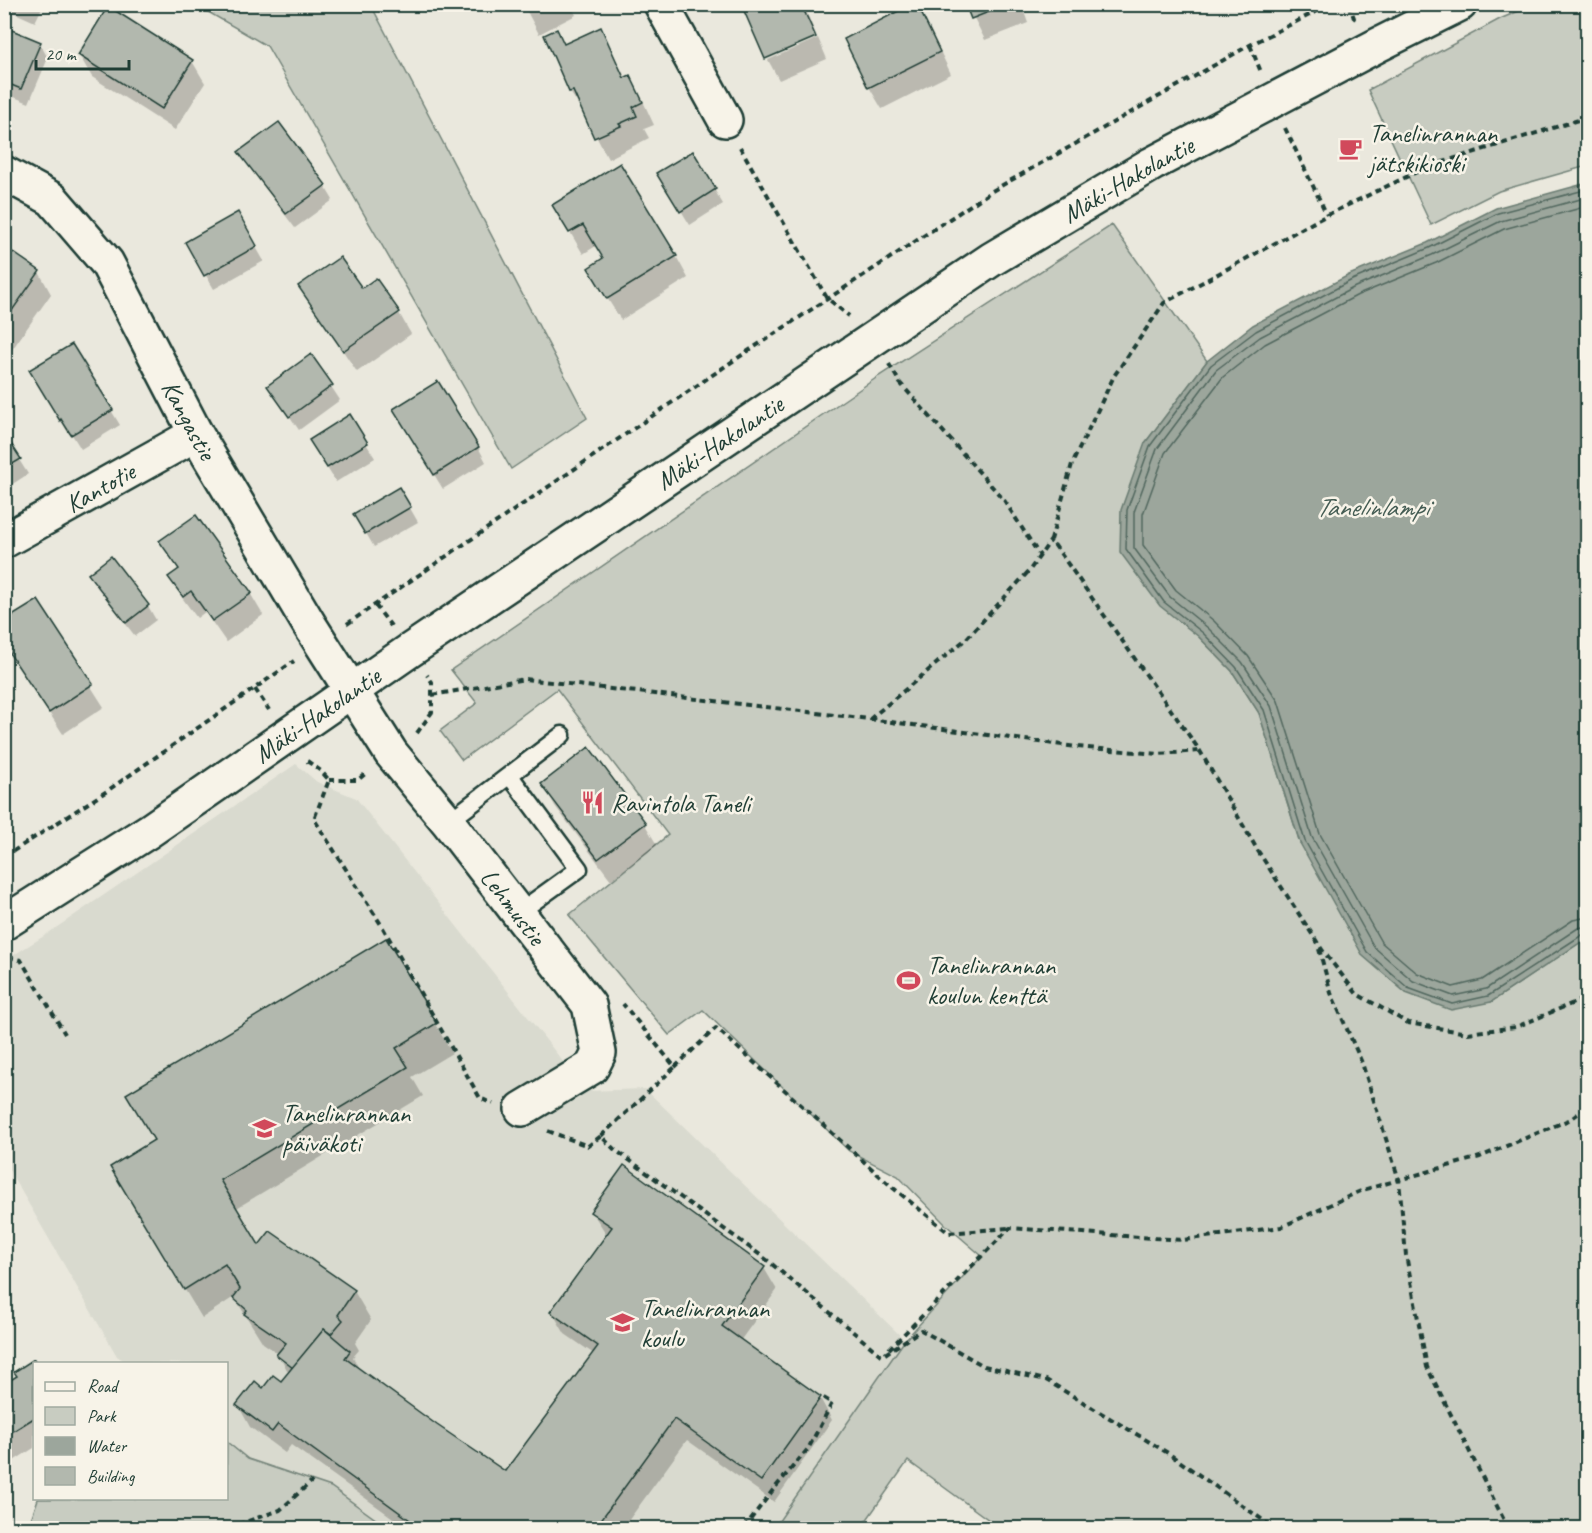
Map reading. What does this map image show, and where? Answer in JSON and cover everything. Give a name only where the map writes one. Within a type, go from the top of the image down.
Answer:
[{"type":"street","points":[[662,4],[725,120]]},
{"type":"street","name":"Mäki-Hakolantie","points":[[4,923],[149,831],[287,735],[992,259],[1152,164],[1460,4]]},
{"type":"street","name":"Kangastie","points":[[4,173],[52,200],[107,263],[196,434],[352,691]]},
{"type":"street","name":"Kantotie","points":[[4,541],[196,434]]},
{"type":"street","name":"Lehmustie","points":[[352,691],[391,753],[448,822],[589,1005],[599,1053],[592,1067],[521,1115]]},
{"type":"lane","points":[[448,822],[562,735]]},
{"type":"lane","points":[[510,776],[579,869],[519,913]]},
{"type":"path","points":[[4,857],[107,792],[321,641],[827,298],[992,191],[1250,45],[1331,4]]},
{"type":"path","points":[[1344,24],[1354,18],[1349,4]]},
{"type":"path","points":[[869,719],[966,639],[1040,556],[1051,540],[1072,464],[1114,376],[1164,303],[1327,215],[1427,167],[1587,117]]},
{"type":"path","points":[[725,120],[827,298],[875,337],[900,383],[1004,500],[1040,556]]},
{"type":"path","points":[[1051,540],[1200,751],[1258,851],[1318,943],[1357,994],[1408,1023],[1468,1033],[1516,1028],[1587,998]]},
{"type":"path","points":[[432,695],[525,679],[869,719],[1077,747],[1159,754],[1200,751]]},
{"type":"path","points":[[255,689],[300,756],[330,780],[314,819],[382,926],[480,1098],[588,1146],[601,1136],[614,1149],[767,1260],[882,1356]]},
{"type":"path","points":[[1318,943],[1331,993],[1362,1063],[1399,1180],[1406,1254],[1427,1367],[1508,1528]]},
{"type":"path","points":[[4,956],[21,960],[65,1034]]},
{"type":"path","points":[[675,1067],[716,1028],[892,1187],[949,1233],[1010,1228],[1184,1240],[1281,1227],[1363,1190],[1480,1157],[1571,1119],[1587,1106]]},
{"type":"path","points":[[882,1356],[1010,1228]]},
{"type":"path","points":[[882,1356],[921,1330],[984,1366],[1046,1380],[1168,1453],[1274,1528]]},
{"type":"path","points":[[744,1528],[808,1449],[832,1403],[822,1397]]},
{"type":"path","points":[[228,1528],[280,1510],[312,1481]]},
{"type":"shaded area","points":[[296,764],[317,782],[356,798],[586,1091],[645,1089],[905,1340],[774,1528],[388,1528],[331,1488],[248,1459],[228,1443],[228,1362],[126,1362],[117,1356],[5,1163],[4,961]]},
{"type":"green space","points":[[1535,4],[1587,5],[1587,166],[1499,191],[1431,225],[1368,90],[1500,19]]},
{"type":"green space","points":[[196,5],[371,5],[587,418],[511,469],[267,46]]},
{"type":"green space","points":[[1112,225],[1207,361],[1145,443],[1199,637],[1232,671],[1259,713],[1300,843],[1491,1002],[1587,938],[1587,1528],[1000,1528],[908,1461],[861,1528],[774,1528],[905,1340],[982,1256],[946,1225],[898,1176],[849,1151],[703,1010],[669,1035],[569,915],[668,835],[557,689],[462,760],[440,731],[477,703],[451,670],[879,376]]},
{"type":"green space","points":[[228,1443],[248,1459],[331,1487],[388,1528],[20,1528],[30,1522],[38,1500],[228,1500]]},
{"type":"water","name":"Tanelinlampi","points":[[1587,183],[1587,938],[1491,1002],[1451,1010],[1406,993],[1363,956],[1300,843],[1259,713],[1232,671],[1199,637],[1160,606],[1120,552],[1121,510],[1145,443],[1207,361],[1253,325],[1349,275],[1427,243],[1496,208]]},
{"type":"building","points":[[741,4],[801,4],[816,37],[765,59]]},
{"type":"building","points":[[912,4],[917,4],[940,52],[868,88],[844,39]]},
{"type":"building","points":[[965,4],[1009,4],[971,19]]},
{"type":"building","points":[[108,6],[193,60],[162,109],[78,55]]},
{"type":"building","points":[[601,27],[624,78],[630,75],[643,102],[633,107],[637,116],[594,138],[573,91],[569,92],[544,35],[557,29],[564,44]]},
{"type":"building","points":[[12,30],[41,42],[21,89],[4,82],[4,47]]},
{"type":"building","points":[[279,122],[326,185],[286,214],[238,152]]},
{"type":"building","points":[[693,151],[716,189],[680,212],[656,173]]},
{"type":"building","points":[[620,163],[677,256],[607,299],[588,268],[603,258],[583,225],[569,233],[552,205]]},
{"type":"building","points":[[238,212],[257,246],[204,276],[185,242]]},
{"type":"building","points":[[4,246],[40,271],[4,322]]},
{"type":"building","points":[[340,257],[362,288],[376,278],[400,312],[343,351],[298,286]]},
{"type":"building","points":[[72,344],[113,410],[71,435],[29,370]]},
{"type":"building","points":[[311,354],[333,385],[289,417],[267,386]]},
{"type":"building","points":[[438,381],[479,447],[434,475],[393,409]]},
{"type":"building","points":[[350,414],[368,443],[327,468],[309,440]]},
{"type":"building","points":[[4,433],[21,459],[4,469]]},
{"type":"building","points":[[399,487],[411,507],[365,534],[353,514]]},
{"type":"building","points":[[196,515],[252,593],[212,621],[191,591],[183,597],[168,577],[179,569],[159,541]]},
{"type":"building","points":[[111,556],[149,605],[126,623],[88,574]]},
{"type":"building","points":[[38,600],[93,684],[49,713],[4,645],[4,621]]},
{"type":"building","name":"Ravintola Taneli","points":[[589,747],[646,823],[598,859],[541,784]]},
{"type":"building","points":[[386,938],[437,1023],[396,1048],[408,1067],[220,1180],[259,1245],[270,1231],[355,1290],[338,1315],[343,1320],[331,1334],[324,1329],[293,1368],[276,1355],[286,1343],[244,1314],[247,1310],[233,1298],[240,1289],[225,1264],[184,1290],[110,1167],[154,1140],[126,1094]]},
{"type":"building","points":[[624,1165],[765,1267],[722,1326],[821,1397],[761,1481],[674,1419],[595,1528],[421,1528],[278,1424],[272,1432],[236,1405],[255,1381],[263,1388],[273,1375],[281,1381],[324,1329],[350,1351],[345,1358],[505,1471],[598,1346],[550,1312],[612,1227],[590,1212]]},
{"type":"building","points":[[34,1359],[36,1362],[33,1362],[33,1419],[4,1437],[4,1384],[17,1376],[14,1372]]},
{"type":"place","name":"Tanelinrannan jätskikioski","points":[[1351,148]]},
{"type":"place","name":"Ravintola Taneli","points":[[593,803]]},
{"type":"place","name":"Tanelinrannan koulun kenttä","points":[[909,980]]},
{"type":"place","name":"Tanelinrannan päiväkoti","points":[[264,1128]]},
{"type":"place","name":"Tanelinrannan koulu","points":[[623,1323]]}]
